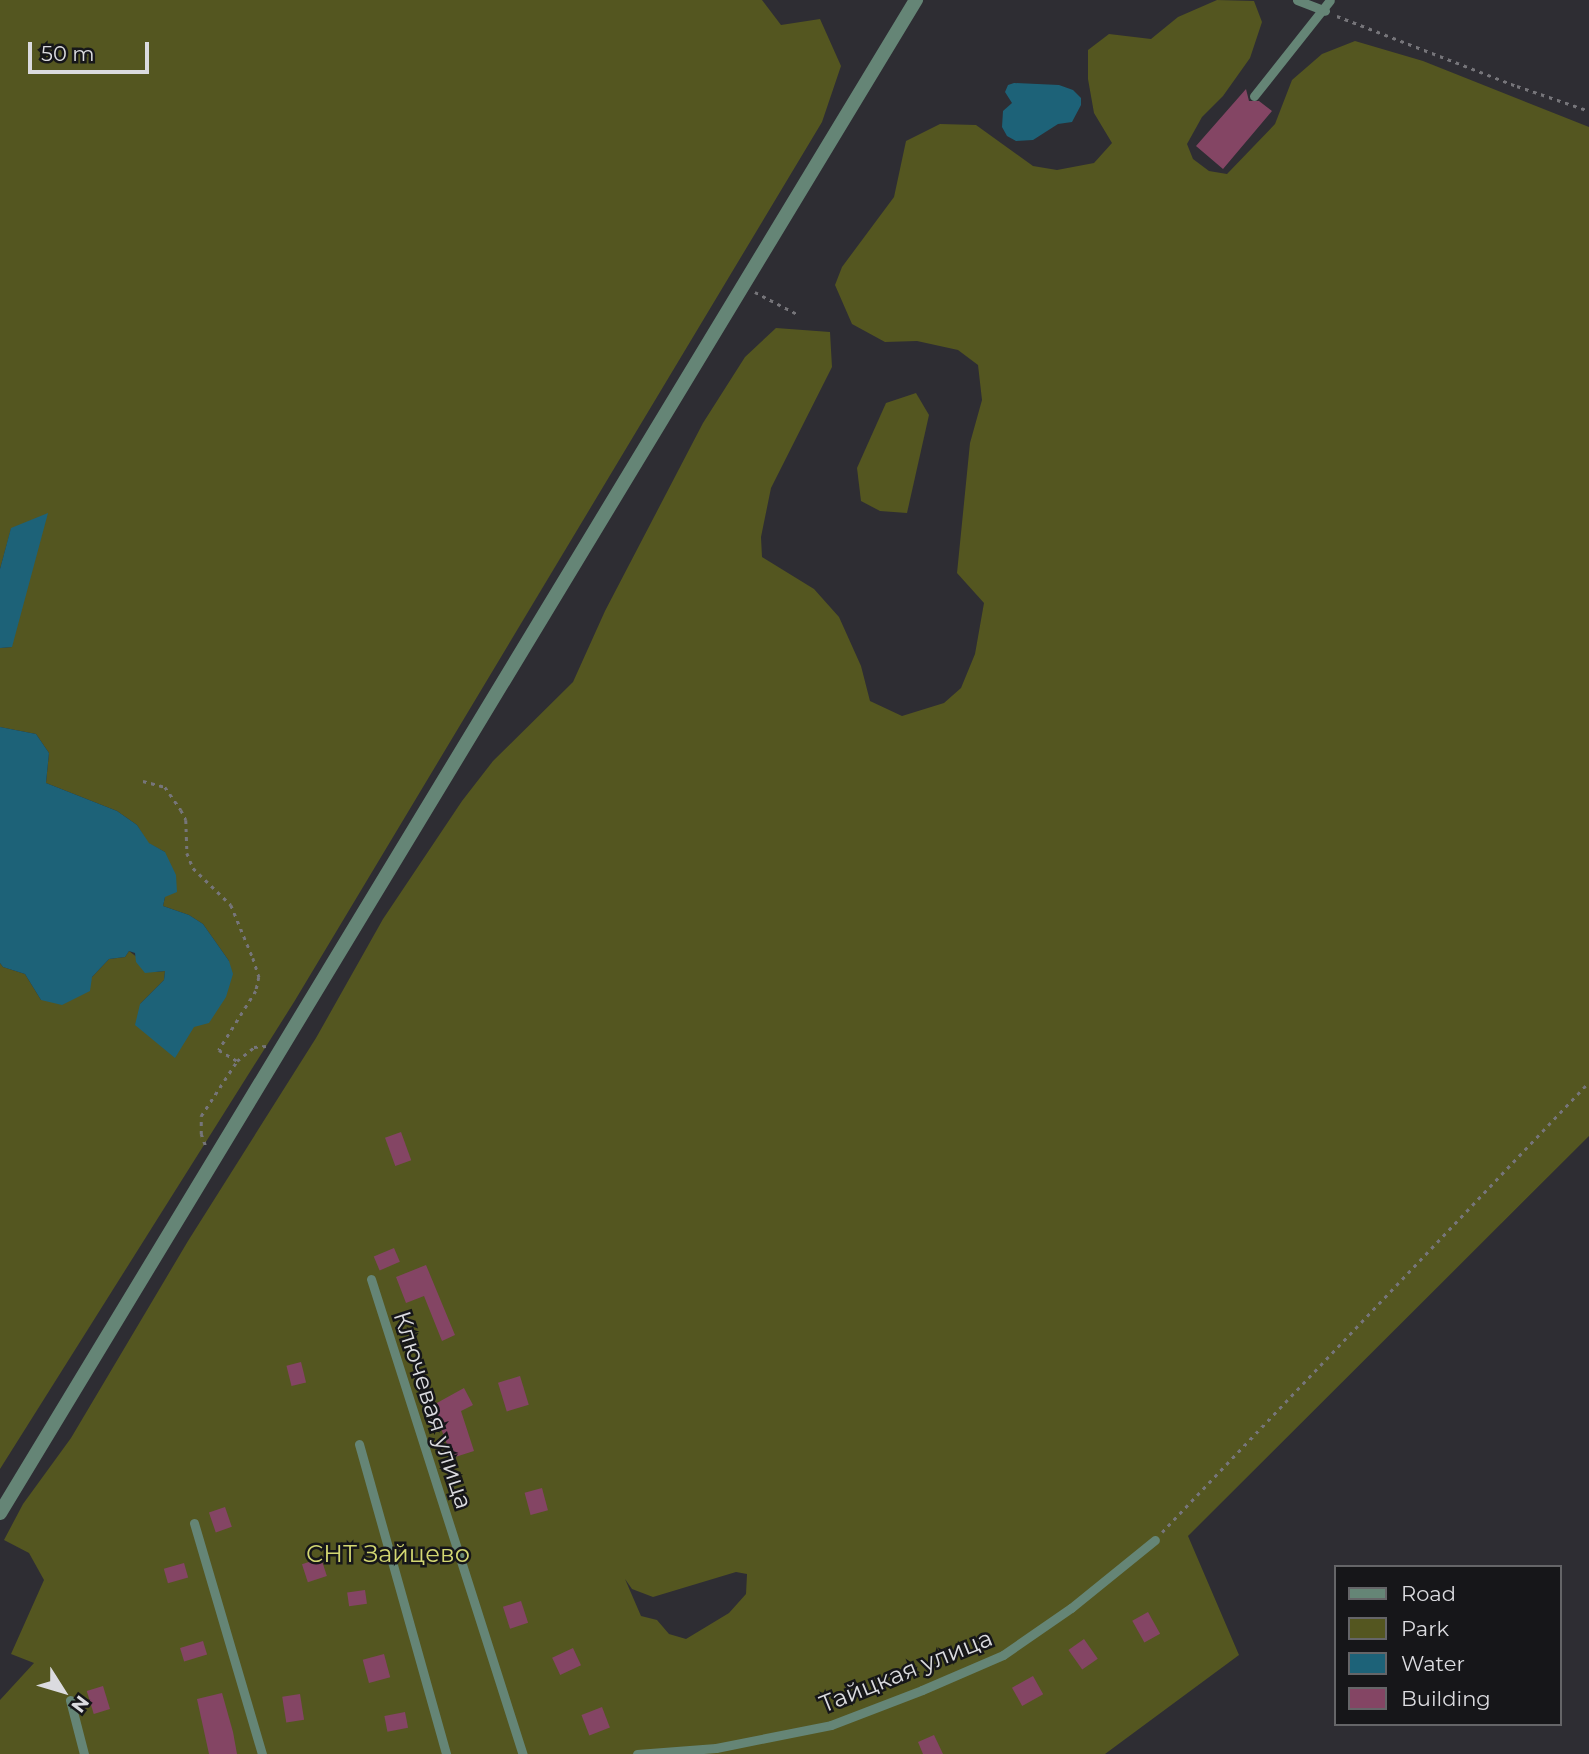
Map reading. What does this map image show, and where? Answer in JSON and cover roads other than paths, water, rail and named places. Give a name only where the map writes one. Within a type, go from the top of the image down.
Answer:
[{"type":"street","points":[[0,1513],[916,0]]},
{"type":"lane","points":[[1297,0],[1325,11]]},
{"type":"lane","points":[[1254,96],[1308,25],[1325,11],[1330,0]]},
{"type":"lane","name":"Ключевая улица","points":[[371,1279],[523,1754]]},
{"type":"lane","points":[[359,1444],[446,1754]]},
{"type":"lane","points":[[194,1522],[262,1754]]},
{"type":"lane","name":"Тайцкая улица","points":[[637,1754],[716,1748],[831,1725],[922,1690],[1003,1655],[1071,1608],[1155,1540]]},
{"type":"lane","points":[[70,1700],[84,1754]]},
{"type":"water","points":[[1008,85],[1059,85],[1073,90],[1081,98],[1081,105],[1072,122],[1058,124],[1033,140],[1016,141],[1007,136],[1002,127],[1003,111],[1012,103],[1005,92]]},
{"type":"water","points":[[48,513],[12,647],[0,648],[0,569],[11,528]]},
{"type":"water","points":[[0,727],[36,734],[49,753],[46,783],[117,811],[137,825],[149,843],[165,852],[176,875],[177,892],[165,897],[163,906],[189,915],[203,924],[229,961],[233,974],[226,997],[209,1023],[194,1027],[175,1058],[135,1025],[140,1004],[164,980],[165,971],[145,973],[136,962],[135,953],[129,951],[125,957],[109,959],[92,977],[90,991],[62,1005],[41,1000],[25,974],[3,967],[0,963]]},
{"type":"park label","name":"СНТ Зайцево","points":[[388,1554]]}]
